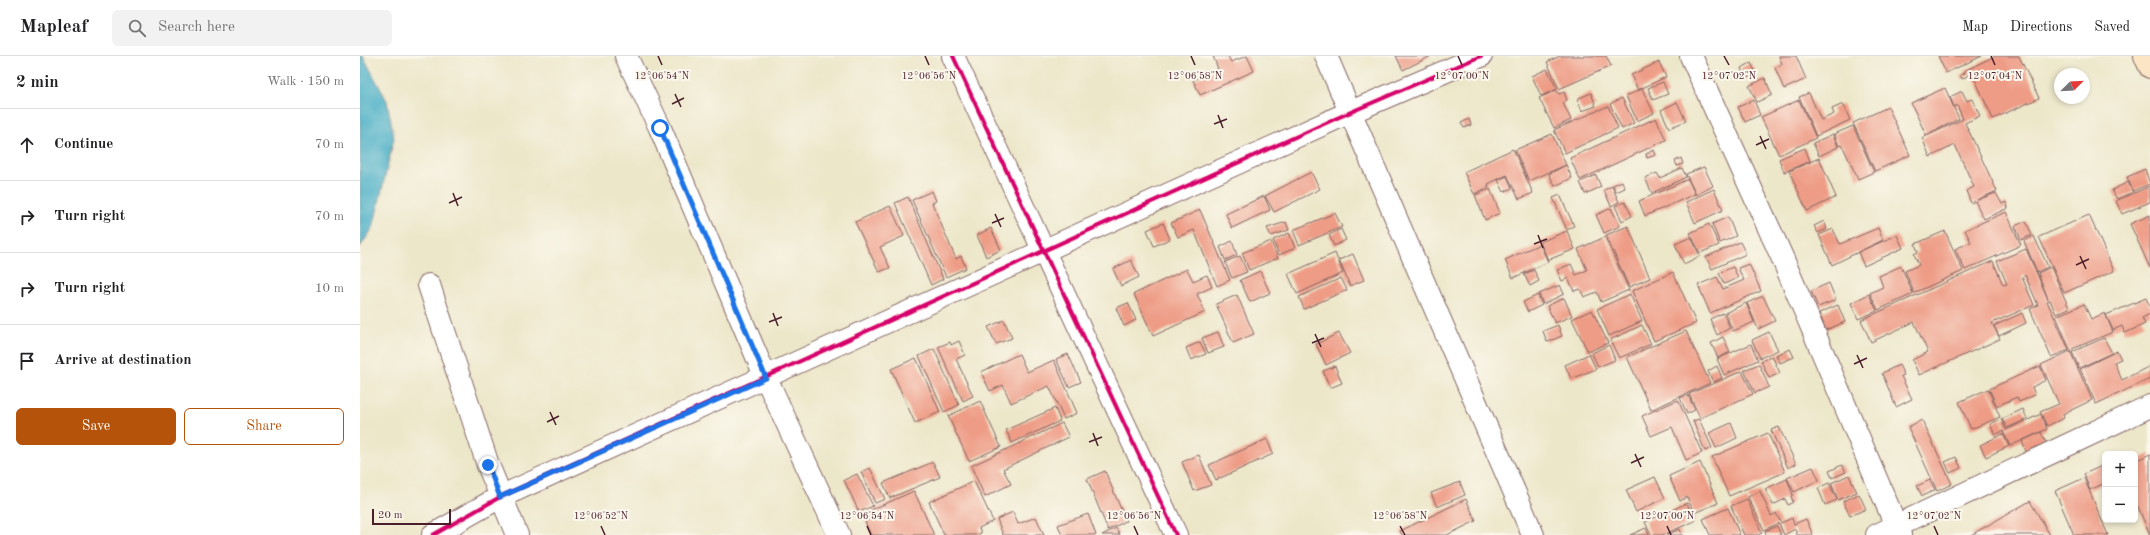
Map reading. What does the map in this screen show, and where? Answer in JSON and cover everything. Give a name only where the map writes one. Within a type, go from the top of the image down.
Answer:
[{"type":"street","points":[[626,56],[663,136],[766,378],[839,535]]},
{"type":"street","points":[[953,56],[1176,535]]},
{"type":"street","points":[[1326,56],[1352,112],[1533,535]]},
{"type":"street","points":[[433,535],[500,497],[1352,112],[1481,56]]},
{"type":"street","points":[[1691,56],[1782,257],[1891,532],[2150,406]]},
{"type":"street","points":[[2145,56],[2150,68]]},
{"type":"street","points":[[429,284],[471,416],[500,497],[517,535]]},
{"type":"water","points":[[360,56],[363,56],[387,101],[394,138],[373,228],[360,247]]},
{"type":"building","points":[[1213,56],[1228,56],[1231,62],[1247,56],[1254,71],[1200,95],[1193,80],[1218,69]]},
{"type":"building","points":[[1396,56],[1431,56],[1403,70]]},
{"type":"building","points":[[1560,56],[1606,56],[1611,66],[1559,89],[1547,62]]},
{"type":"building","points":[[1779,56],[1796,56],[1806,79],[1784,89],[1775,68],[1782,64]]},
{"type":"building","points":[[1938,56],[1982,56],[1946,73]]},
{"type":"building","points":[[1995,56],[2019,56],[2039,98],[1993,119],[1972,73],[1962,79],[1960,75],[1965,73],[1964,71]]},
{"type":"building","points":[[1659,62],[1666,77],[1638,90],[1631,75]]},
{"type":"building","points":[[1751,63],[1756,73],[1745,78],[1741,68]]},
{"type":"building","points":[[1547,69],[1557,89],[1541,96],[1532,76]]},
{"type":"building","points":[[1765,78],[1772,95],[1757,102],[1749,86]]},
{"type":"building","points":[[1663,82],[1668,94],[1653,100],[1648,88]]},
{"type":"building","points":[[1945,88],[1959,119],[1926,135],[1911,103]]},
{"type":"building","points":[[1642,89],[1654,113],[1637,121],[1626,96]]},
{"type":"building","points":[[1556,90],[1559,94],[1564,92],[1567,100],[1563,103],[1571,120],[1554,128],[1539,98]]},
{"type":"building","points":[[1962,91],[1967,101],[1972,99],[1980,116],[1965,123],[1997,191],[1977,200],[1996,193],[2002,204],[2006,202],[2008,208],[1984,219],[1975,201],[1971,203],[1966,191],[1974,187],[1955,145],[1930,157],[1922,138],[1963,119],[1957,105],[1954,107],[1950,97]]},
{"type":"building","points":[[1591,93],[1596,106],[1582,111],[1577,99]]},
{"type":"building","points":[[1809,93],[1821,120],[1834,114],[1832,109],[1843,104],[1850,120],[1816,136],[1799,97]]},
{"type":"building","points":[[1622,98],[1634,123],[1622,129],[1610,104]]},
{"type":"building","points":[[1754,100],[1760,115],[1745,122],[1738,107]]},
{"type":"building","points":[[1799,100],[1816,138],[1779,155],[1761,117]]},
{"type":"building","points":[[1677,102],[1686,121],[1669,128],[1661,110]]},
{"type":"building","points":[[1608,106],[1618,128],[1565,153],[1554,130]]},
{"type":"building","points":[[1888,107],[1910,155],[1875,171],[1853,123]]},
{"type":"building","points":[[1656,118],[1666,140],[1580,180],[1570,158]]},
{"type":"building","points":[[1469,119],[1471,125],[1464,128],[1461,123]]},
{"type":"building","points":[[1853,126],[1874,172],[1858,179],[1842,145],[1839,146],[1834,134]]},
{"type":"building","points":[[1552,134],[1566,165],[1529,181],[1515,150]]},
{"type":"building","points":[[1833,134],[1838,147],[1819,156],[1813,143]]},
{"type":"building","points":[[1805,148],[1810,161],[1784,172],[1779,159]]},
{"type":"building","points":[[1513,149],[1533,193],[1519,199],[1507,175],[1488,184],[1489,187],[1474,194],[1464,172]]},
{"type":"building","points":[[1654,150],[1656,155],[1647,158],[1646,154]]},
{"type":"building","points":[[1681,158],[1683,164],[1677,166],[1675,161]]},
{"type":"building","points":[[1819,158],[1836,197],[1807,211],[1789,171]]},
{"type":"building","points":[[1566,165],[1572,178],[1555,186],[1549,174]]},
{"type":"building","points":[[1704,167],[1713,186],[1696,195],[1686,174]]},
{"type":"building","points":[[1682,168],[1686,177],[1652,193],[1645,178],[1657,173],[1660,178]]},
{"type":"building","points":[[2145,169],[2150,184],[2133,191],[2127,177]]},
{"type":"building","points":[[1311,172],[1320,189],[1274,212],[1265,196]]},
{"type":"building","points":[[1596,175],[1601,187],[1585,194],[1580,182]]},
{"type":"building","points":[[1507,176],[1512,188],[1504,192],[1498,180]]},
{"type":"building","points":[[1688,179],[1695,194],[1645,216],[1639,201]]},
{"type":"building","points":[[1622,181],[1625,188],[1616,192],[1613,185]]},
{"type":"building","points":[[2128,182],[2133,192],[2117,199],[2112,190]]},
{"type":"building","points":[[1612,186],[1619,202],[1611,206],[1604,190]]},
{"type":"building","points":[[2150,186],[2150,202],[2122,214],[2116,201]]},
{"type":"building","points":[[1490,189],[1500,213],[1485,220],[1475,195]]},
{"type":"building","points":[[1714,189],[1723,210],[1695,223],[1686,202]]},
{"type":"building","points":[[932,191],[936,201],[932,203],[956,259],[961,256],[966,268],[946,277],[912,200]]},
{"type":"building","points":[[1560,195],[1574,226],[1567,230],[1553,198]]},
{"type":"building","points":[[1264,196],[1270,210],[1232,228],[1226,214]]},
{"type":"building","points":[[908,197],[943,279],[931,285],[895,203]]},
{"type":"building","points":[[1625,202],[1632,216],[1622,221],[1615,206]]},
{"type":"building","points":[[890,206],[904,236],[880,247],[890,268],[879,272],[855,222]]},
{"type":"building","points":[[1611,208],[1620,226],[1604,233],[1596,215]]},
{"type":"building","points":[[1200,210],[1230,280],[1217,286],[1194,230],[1178,237],[1171,223]]},
{"type":"building","points":[[2006,212],[2021,245],[1965,270],[1955,249],[1971,242],[1965,230]]},
{"type":"building","points":[[1335,213],[1342,227],[1299,245],[1293,230]]},
{"type":"building","points":[[2089,215],[2114,271],[2064,293],[2039,237]]},
{"type":"building","points":[[2150,215],[2150,268],[2130,224]]},
{"type":"building","points":[[1728,217],[1736,236],[1720,243],[1712,224]]},
{"type":"building","points":[[1824,221],[1827,229],[1818,233],[1814,226]]},
{"type":"building","points":[[2026,221],[2032,235],[2021,240],[2015,226]]},
{"type":"building","points":[[1286,222],[1289,230],[1271,236],[1267,228]]},
{"type":"building","points":[[1163,223],[1170,239],[1154,246],[1147,230]]},
{"type":"building","points":[[1709,224],[1719,245],[1700,253],[1690,233]]},
{"type":"building","points":[[1628,226],[1650,278],[1629,287],[1606,235]]},
{"type":"building","points":[[991,228],[1001,250],[986,257],[977,235]]},
{"type":"building","points":[[1878,228],[1883,240],[1832,265],[1819,235],[1833,229],[1840,244]]},
{"type":"building","points":[[1341,229],[1346,240],[1334,246],[1329,235]]},
{"type":"building","points":[[1567,231],[1575,249],[1548,260],[1540,242]]},
{"type":"building","points":[[1945,231],[1963,271],[1914,293],[1905,271],[1919,265],[1914,254],[1918,252],[1915,244]]},
{"type":"building","points":[[1289,233],[1295,248],[1279,255],[1273,240]]},
{"type":"building","points":[[1897,235],[1903,248],[1864,266],[1858,252]]},
{"type":"building","points":[[2034,236],[2048,267],[2037,272],[2024,241]]},
{"type":"building","points":[[1605,237],[1629,290],[1601,302],[1597,292],[1584,297],[1580,289],[1574,291],[1568,278],[1562,281],[1557,270],[1571,264],[1576,275],[1587,270],[1578,249]]},
{"type":"building","points":[[1691,237],[1700,256],[1684,264],[1675,244]]},
{"type":"building","points":[[1232,241],[1237,255],[1225,260],[1220,247]]},
{"type":"building","points":[[1271,241],[1278,258],[1249,270],[1242,253]]},
{"type":"building","points":[[1740,242],[1746,254],[1712,269],[1706,257]]},
{"type":"building","points":[[1540,244],[1548,262],[1513,278],[1505,260]]},
{"type":"building","points":[[2026,249],[2048,299],[2038,273],[2051,267],[2069,308],[2056,314],[2050,300],[2047,301],[2069,350],[2051,357],[2030,309],[2038,305],[2025,275],[2022,277],[2034,305],[1992,323],[2000,339],[1919,375],[1912,360],[1928,352],[1914,322],[1871,342],[1861,320],[1993,261],[2003,285],[2007,284],[1997,261]]},
{"type":"building","points":[[1335,253],[1343,273],[1297,294],[1288,274]]},
{"type":"building","points":[[1353,254],[1364,280],[1350,286],[1339,260]]},
{"type":"building","points":[[1240,256],[1247,272],[1232,278],[1225,262]]},
{"type":"building","points":[[1131,260],[1139,277],[1121,286],[1113,269]]},
{"type":"building","points":[[1749,264],[1761,291],[1710,313],[1698,285],[1717,277],[1723,289],[1744,280],[1738,268]]},
{"type":"building","points":[[1901,266],[1913,294],[1878,310],[1870,293],[1883,287],[1879,276]]},
{"type":"building","points":[[1733,267],[1738,278],[1724,284],[1719,273]]},
{"type":"building","points":[[1187,269],[1193,281],[1207,275],[1212,287],[1197,294],[1205,312],[1153,336],[1134,294]]},
{"type":"building","points":[[1534,270],[1539,281],[1530,286],[1524,274]]},
{"type":"building","points":[[1260,271],[1270,293],[1250,302],[1240,280]]},
{"type":"building","points":[[1673,272],[1696,323],[1654,341],[1632,291]]},
{"type":"building","points":[[1341,278],[1347,290],[1304,309],[1299,297]]},
{"type":"building","points":[[1829,283],[1836,300],[1818,307],[1811,291]]},
{"type":"building","points":[[1560,285],[1564,294],[1543,304],[1539,294]]},
{"type":"building","points":[[1630,294],[1642,321],[1609,336],[1597,309]]},
{"type":"building","points":[[1869,294],[1877,311],[1858,319],[1851,303]]},
{"type":"building","points":[[1237,295],[1254,334],[1233,343],[1216,304]]},
{"type":"building","points":[[1538,295],[1542,305],[1528,312],[1523,302]]},
{"type":"building","points":[[1763,296],[1775,321],[1758,329],[1747,303]]},
{"type":"building","points":[[1564,298],[1572,316],[1555,323],[1547,306]]},
{"type":"building","points":[[2146,298],[2150,307],[2150,314],[2142,318],[2145,324],[2125,333],[2122,326],[2113,330],[2106,315]]},
{"type":"building","points":[[1128,303],[1136,320],[1124,326],[1116,308]]},
{"type":"building","points":[[1746,303],[1754,322],[1733,331],[1725,313]]},
{"type":"building","points":[[2084,304],[2091,319],[2105,313],[2113,332],[2070,350],[2056,316]]},
{"type":"building","points":[[1838,305],[1845,322],[1826,330],[1819,313]]},
{"type":"building","points":[[1592,310],[1608,343],[1588,352],[1572,319]]},
{"type":"building","points":[[1723,313],[1730,328],[1717,335],[1710,319]]},
{"type":"building","points":[[2022,313],[2026,323],[1999,336],[1994,326]]},
{"type":"building","points":[[1004,320],[1012,338],[996,344],[988,327]]},
{"type":"building","points":[[1558,325],[1562,336],[1547,342],[1543,331]]},
{"type":"building","points":[[1642,325],[1651,344],[1619,358],[1610,340]]},
{"type":"building","points":[[1686,331],[1710,383],[1651,410],[1627,357]]},
{"type":"building","points":[[1218,332],[1224,347],[1208,353],[1202,338]]},
{"type":"building","points":[[1769,332],[1778,350],[1760,358],[1752,340]]},
{"type":"building","points":[[1339,333],[1350,353],[1326,365],[1316,344]]},
{"type":"building","points":[[1723,337],[1730,352],[1718,358],[1711,343]]},
{"type":"building","points":[[2104,338],[2112,353],[2079,368],[2072,352]]},
{"type":"building","points":[[959,341],[965,355],[956,359],[973,396],[963,401],[938,347],[950,342],[951,345]]},
{"type":"building","points":[[1200,342],[1206,354],[1191,360],[1186,348]]},
{"type":"building","points":[[1751,344],[1758,360],[1724,375],[1717,359]]},
{"type":"building","points":[[1609,345],[1615,360],[1598,367],[1592,353]]},
{"type":"building","points":[[934,349],[959,405],[944,412],[919,356]]},
{"type":"building","points":[[1790,349],[1794,357],[1780,363],[1776,355]]},
{"type":"building","points":[[2070,351],[2092,400],[2063,414],[2064,418],[2047,426],[2040,412],[2059,404],[2041,365]]},
{"type":"building","points":[[2117,351],[2121,359],[2114,362],[2122,380],[2150,366],[2150,379],[2096,404],[2080,369]]},
{"type":"building","points":[[1019,354],[1027,372],[1054,360],[1077,413],[1064,419],[1049,386],[1011,403],[1003,385],[990,391],[981,372]]},
{"type":"building","points":[[1068,354],[1081,382],[1069,387],[1056,359]]},
{"type":"building","points":[[1589,354],[1596,369],[1571,379],[1565,365]]},
{"type":"building","points":[[1772,356],[1780,373],[1769,378],[1761,361]]},
{"type":"building","points":[[916,358],[940,412],[915,423],[891,369]]},
{"type":"building","points":[[1759,364],[1769,387],[1755,393],[1744,370]]},
{"type":"building","points":[[1899,365],[1904,375],[1901,376],[1912,399],[1896,407],[1882,373]]},
{"type":"building","points":[[1335,366],[1342,383],[1330,388],[1323,371]]},
{"type":"building","points":[[1717,366],[1722,378],[1713,382],[1708,371]]},
{"type":"building","points":[[2040,366],[2046,380],[2032,387],[2035,395],[2019,402],[2017,397],[1997,406],[1989,389]]},
{"type":"building","points":[[1742,371],[1753,394],[1700,418],[1689,394]]},
{"type":"building","points":[[1988,389],[2000,417],[1971,429],[1959,402]]},
{"type":"building","points":[[1688,395],[1695,410],[1687,414],[1680,398]]},
{"type":"building","points":[[1678,400],[1702,453],[1686,460],[1672,427],[1651,436],[1642,416]]},
{"type":"building","points":[[980,401],[1001,447],[969,461],[948,416]]},
{"type":"building","points":[[1055,408],[1060,421],[1012,443],[1006,430]]},
{"type":"building","points":[[2023,409],[2027,419],[2007,428],[2002,419]]},
{"type":"building","points":[[2041,414],[2047,429],[2010,446],[2003,431],[1995,435],[1990,424],[2001,419],[2006,430]]},
{"type":"building","points":[[1699,419],[1712,448],[1705,451],[1693,421]]},
{"type":"building","points":[[1922,420],[1952,484],[1937,491],[1908,427]]},
{"type":"building","points":[[1062,423],[1069,437],[1003,469],[1011,484],[985,497],[971,466]]},
{"type":"building","points":[[1731,423],[1737,438],[1716,448],[1709,433]]},
{"type":"building","points":[[1779,427],[1796,464],[1788,468],[1771,430]]},
{"type":"building","points":[[2041,432],[2047,445],[2027,454],[2022,441]]},
{"type":"building","points":[[1768,433],[1785,472],[1729,496],[1712,457]]},
{"type":"building","points":[[2003,434],[2009,446],[1986,457],[1980,445]]},
{"type":"building","points":[[1267,439],[1273,454],[1216,480],[1209,465]]},
{"type":"building","points":[[2150,454],[2150,535],[2138,507],[2138,460]]},
{"type":"building","points":[[1199,455],[1211,485],[1194,491],[1182,462]]},
{"type":"building","points":[[1956,457],[1961,468],[1950,473],[1945,462]]},
{"type":"building","points":[[933,462],[940,477],[890,498],[883,483]]},
{"type":"building","points":[[1700,462],[1718,503],[1694,513],[1687,497],[1680,501],[1669,476]]},
{"type":"building","points":[[1842,465],[1846,472],[1832,478],[1829,471]]},
{"type":"building","points":[[2102,466],[2102,484],[2090,490],[2084,474]]},
{"type":"building","points":[[1813,467],[1819,480],[1794,492],[1787,478]]},
{"type":"building","points":[[870,468],[885,499],[875,503],[861,472]]},
{"type":"building","points":[[1105,471],[1126,521],[1108,530],[1087,479]]},
{"type":"building","points":[[857,474],[873,506],[859,512],[844,480]]},
{"type":"building","points":[[1849,475],[1857,492],[1838,500],[1831,483]]},
{"type":"building","points":[[1655,477],[1665,498],[1636,512],[1626,490]]},
{"type":"building","points":[[2084,478],[2108,535],[2074,535],[2055,491]]},
{"type":"building","points":[[1787,479],[1793,495],[1791,496],[1793,502],[1788,505],[1785,499],[1773,505],[1765,489]]},
{"type":"building","points":[[1930,480],[1935,490],[1922,496],[1917,486]]},
{"type":"building","points":[[974,481],[993,521],[979,528],[981,533],[977,535],[944,535],[929,502]]},
{"type":"building","points":[[1460,482],[1465,495],[1437,507],[1431,493]]},
{"type":"building","points":[[1829,483],[1837,500],[1825,505],[1818,488]]},
{"type":"building","points":[[914,491],[934,535],[871,535],[862,514]]},
{"type":"building","points":[[1760,491],[1771,516],[1776,513],[1781,523],[1792,518],[1794,524],[1806,519],[1813,535],[1797,535],[1795,529],[1784,535],[1779,523],[1764,530],[1748,497]]},
{"type":"building","points":[[1859,494],[1866,509],[1850,516],[1843,501]]},
{"type":"building","points":[[1466,499],[1476,521],[1447,535],[1402,535],[1400,531]]},
{"type":"building","points":[[1747,499],[1762,533],[1758,535],[1744,535],[1731,506]]},
{"type":"building","points":[[2030,501],[2050,535],[1971,535]]},
{"type":"building","points":[[1687,503],[1695,521],[1662,535],[1651,535],[1645,522]]},
{"type":"building","points":[[1728,508],[1740,535],[1710,535],[1703,519]]},
{"type":"building","points":[[1013,512],[1018,524],[1036,517],[1044,535],[1003,535],[997,519]]},
{"type":"building","points":[[1088,514],[1096,535],[1062,535],[1058,525]]},
{"type":"building","points":[[1777,526],[1781,535],[1766,535],[1765,531]]},
{"type":"building","points":[[1116,528],[1120,535],[1102,535]]},
{"type":"building","points":[[1646,528],[1649,535],[1630,535]]},
{"type":"building","points":[[1680,529],[1682,535],[1666,535]]},
{"type":"cycle path","points":[[953,56],[1176,535]]},
{"type":"cycle path","points":[[433,535],[500,497],[1337,118],[1481,56]]},
{"type":"route","points":[[488,465],[500,497],[766,378],[660,128]]}]
